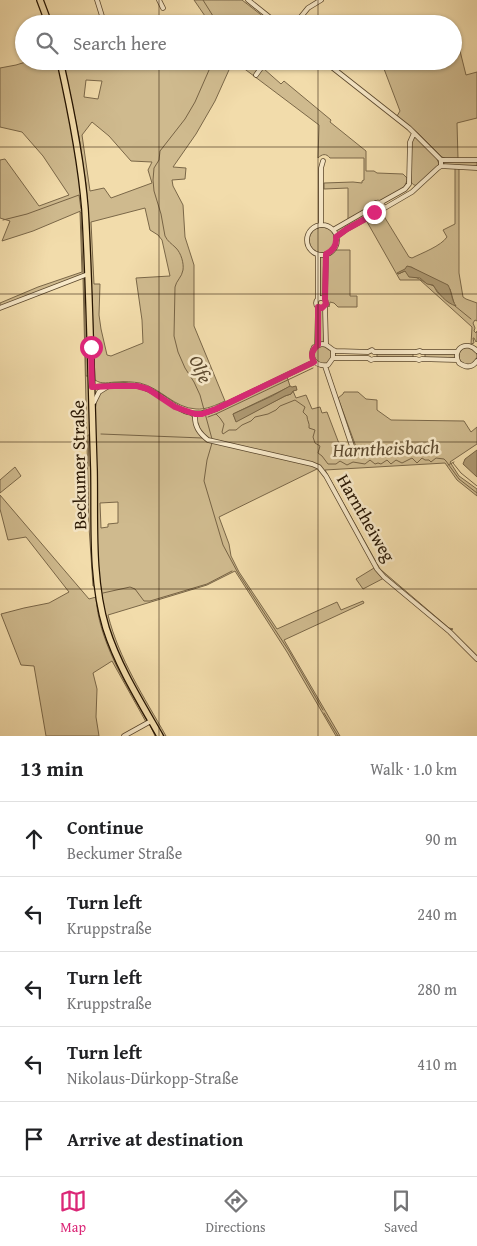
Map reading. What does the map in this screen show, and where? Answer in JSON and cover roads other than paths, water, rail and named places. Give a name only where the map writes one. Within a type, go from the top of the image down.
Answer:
[{"type":"main road","points":[[41,1],[46,15]]},
{"type":"main road","name":"Beckumer Straße","points":[[62,70],[83,185],[92,387],[95,548],[100,602],[106,627],[118,658],[160,736]]},
{"type":"street","points":[[97,0],[102,15]]},
{"type":"street","points":[[159,0],[163,8]]},
{"type":"street","points":[[248,0],[267,15]]},
{"type":"street","points":[[302,15],[308,8],[321,0]]},
{"type":"street","points":[[256,75],[260,70]]},
{"type":"street","points":[[335,70],[414,133],[441,160],[441,166]]},
{"type":"street","points":[[333,230],[373,207],[375,203],[380,203],[405,189],[409,184],[410,142],[414,133]]},
{"type":"street","points":[[441,160],[477,160]]},
{"type":"street","points":[[320,225],[321,168],[323,161]]},
{"type":"street","points":[[336,237],[347,229],[381,212],[418,188],[441,166],[477,168]]},
{"type":"street","points":[[409,184],[412,187],[418,188]]},
{"type":"street","points":[[380,203],[383,209]]},
{"type":"street","points":[[373,207],[376,213]]},
{"type":"street","points":[[320,225],[333,230],[336,243],[334,248],[326,254],[318,254],[309,248],[308,235],[315,226],[320,225]]},
{"type":"street","points":[[318,254],[318,299],[316,302],[318,307],[318,345]]},
{"type":"street","points":[[326,254],[326,344]]},
{"type":"street","points":[[0,308],[88,274]]},
{"type":"street","points":[[318,299],[325,299]]},
{"type":"street","points":[[318,307],[325,307]]},
{"type":"street","points":[[333,350],[333,358],[325,366],[321,366],[313,361],[312,351],[318,345],[326,344],[333,350],[458,352]]},
{"type":"street","points":[[457,360],[458,352],[462,347],[473,345],[477,351]]},
{"type":"street","points":[[368,352],[366,355],[368,358]]},
{"type":"street","points":[[374,352],[376,355],[374,358]]},
{"type":"street","points":[[416,352],[414,355],[416,359]]},
{"type":"street","points":[[422,352],[424,356],[422,359]]},
{"type":"street","points":[[333,358],[457,360],[467,367],[476,364]]},
{"type":"street","points":[[92,387],[137,386],[148,389],[175,407],[195,414],[202,414],[313,361]]},
{"type":"street","points":[[325,366],[355,455]]},
{"type":"street","points":[[92,406],[99,392],[109,386]]},
{"type":"street","name":"Harntheiweg","points":[[195,414],[199,432],[208,440],[319,467],[326,476],[376,569],[450,632],[477,659]]},
{"type":"street","points":[[124,736],[151,721]]},
{"type":"waterway","name":"Olfe","points":[[203,0],[212,15]]},
{"type":"waterway","name":"Olfe","points":[[209,70],[185,119],[160,151],[159,160],[154,168],[153,180],[165,236],[178,250],[183,264],[183,270],[175,287],[174,336],[185,368],[200,395],[212,439]]},
{"type":"waterway","points":[[3,220],[27,214],[79,195],[81,209]]},
{"type":"waterway","points":[[81,213],[83,273]]},
{"type":"waterway","points":[[84,279],[86,376],[88,376]]},
{"type":"waterway","points":[[455,306],[471,319]]},
{"type":"waterway","points":[[216,414],[313,368]]},
{"type":"waterway","name":"Harntheisbach","points":[[208,417],[216,414],[220,418],[224,424],[223,434],[229,430],[236,430],[255,417],[268,414],[280,406],[295,400],[305,407],[303,412],[307,416],[309,428],[315,430],[313,437],[315,443],[320,446],[318,453],[328,464],[336,464],[340,461],[347,465],[353,462],[365,464],[370,460],[375,464],[381,464],[387,460],[391,464],[396,460],[402,463],[412,458],[417,463],[422,458],[431,462],[436,458],[444,459],[459,479],[477,493]]},
{"type":"waterway","points":[[101,434],[202,438]]},
{"type":"waterway","points":[[89,435],[89,466]]},
{"type":"waterway","name":"Olfe","points":[[212,443],[204,481],[223,545],[238,573],[289,651],[323,710]]},
{"type":"waterway","name":"Harntheisbach","points":[[448,465],[454,462]]},
{"type":"waterway","points":[[453,463],[461,473],[477,486]]},
{"type":"waterway","points":[[103,593],[130,587],[135,589],[144,601],[150,601],[207,584],[232,571]]},
{"type":"waterway","points":[[96,597],[98,613],[107,645],[121,676],[146,719]]},
{"type":"waterway","name":"Olfe","points":[[324,713],[338,736]]},
{"type":"waterway","points":[[151,727],[155,736]]}]
